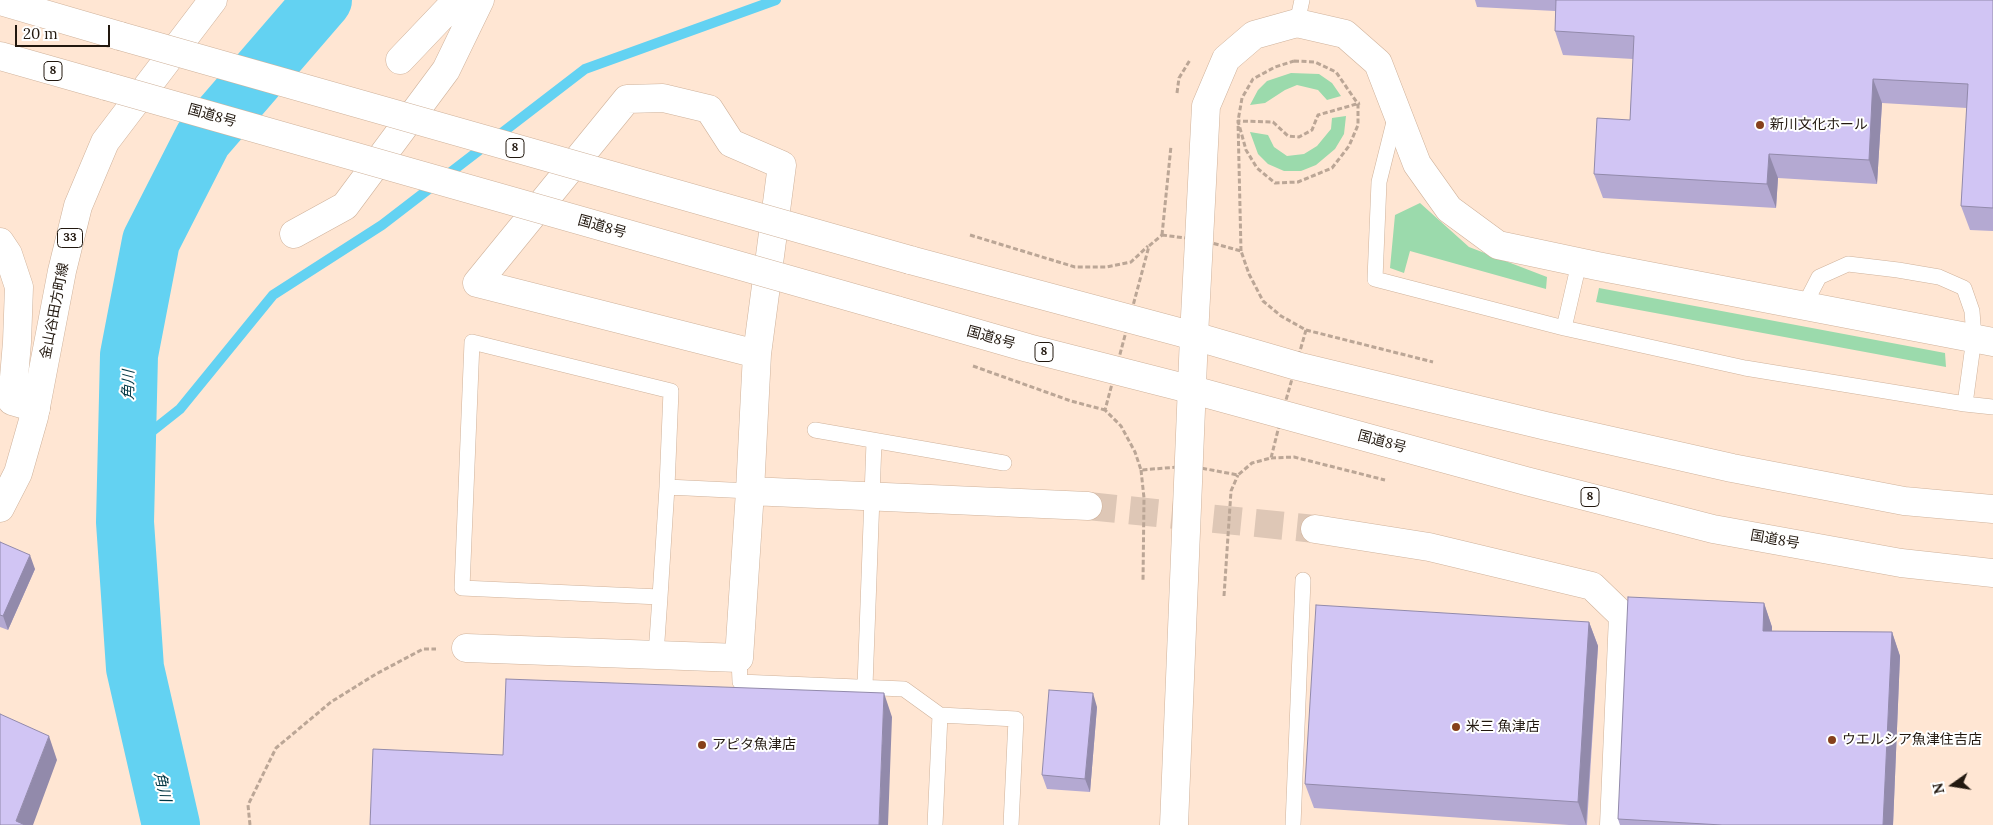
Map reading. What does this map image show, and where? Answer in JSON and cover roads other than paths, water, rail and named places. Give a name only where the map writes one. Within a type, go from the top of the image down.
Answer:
[{"type":"main road","name":"金山谷田方町線","points":[[0,508],[18,473],[36,408],[62,272],[78,206],[105,142],[213,0]]},
{"type":"main road","points":[[400,60],[457,0]]},
{"type":"main road","points":[[294,234],[345,206],[446,70],[480,0]]},
{"type":"main road","name":"8","points":[[0,2],[36,6],[120,36],[910,260],[1194,336],[1296,366],[1723,466],[1904,501],[1993,509]]},
{"type":"main road","points":[[1174,825],[1194,336],[1206,106],[1226,59],[1254,35],[1299,12],[1345,34],[1378,63],[1417,164],[1449,209],[1498,245],[1983,340]]},
{"type":"main road","name":"国道8号","points":[[0,56],[1028,348],[1193,390],[1507,476],[1713,529],[1901,563],[1993,573]]},
{"type":"main road","points":[[466,648],[740,658],[757,354],[782,165],[731,143],[709,108],[663,98],[627,100],[477,283],[757,354]]},
{"type":"main road","points":[[0,242],[8,254],[19,287],[12,401],[36,408]]},
{"type":"main road","points":[[750,491],[1088,506]]},
{"type":"main road","points":[[1315,529],[1429,547],[1592,586],[1623,616],[1614,825]]},
{"type":"lane","points":[[1392,101],[1379,182],[1375,279],[1564,328],[1745,368],[1993,407]]},
{"type":"lane","points":[[1564,328],[1579,262]]},
{"type":"lane","points":[[1804,306],[1819,277],[1848,264],[1931,276],[1964,288],[1983,340],[1966,404]]},
{"type":"lane","points":[[656,655],[660,597],[667,487],[671,391],[472,342],[462,588],[660,597]]},
{"type":"lane","points":[[814,430],[874,442],[1004,463]]},
{"type":"lane","points":[[865,686],[874,442]]},
{"type":"lane","points":[[667,487],[750,491]]},
{"type":"lane","points":[[1293,825],[1304,580]]},
{"type":"lane","points":[[740,658],[740,682],[904,689],[940,715],[1016,719],[1011,825]]},
{"type":"lane","points":[[935,825],[940,715]]},
{"type":"waterway","name":"角川","points":[[171,825],[135,668],[125,522],[129,355],[151,241],[203,139],[323,0]]},
{"type":"waterway","points":[[127,451],[180,409],[273,295],[382,225],[585,69],[776,0]]},
{"type":"tunnel","points":[[1088,506],[1315,529]]},
{"type":"place","name":"新川文化ホール","points":[[1760,125]]},
{"type":"place","name":"米三 魚津店","points":[[1456,727]]},
{"type":"place","name":"ウエルシア魚津住吉店","points":[[1832,740]]},
{"type":"place","name":"アピタ魚津店","points":[[702,745]]}]
